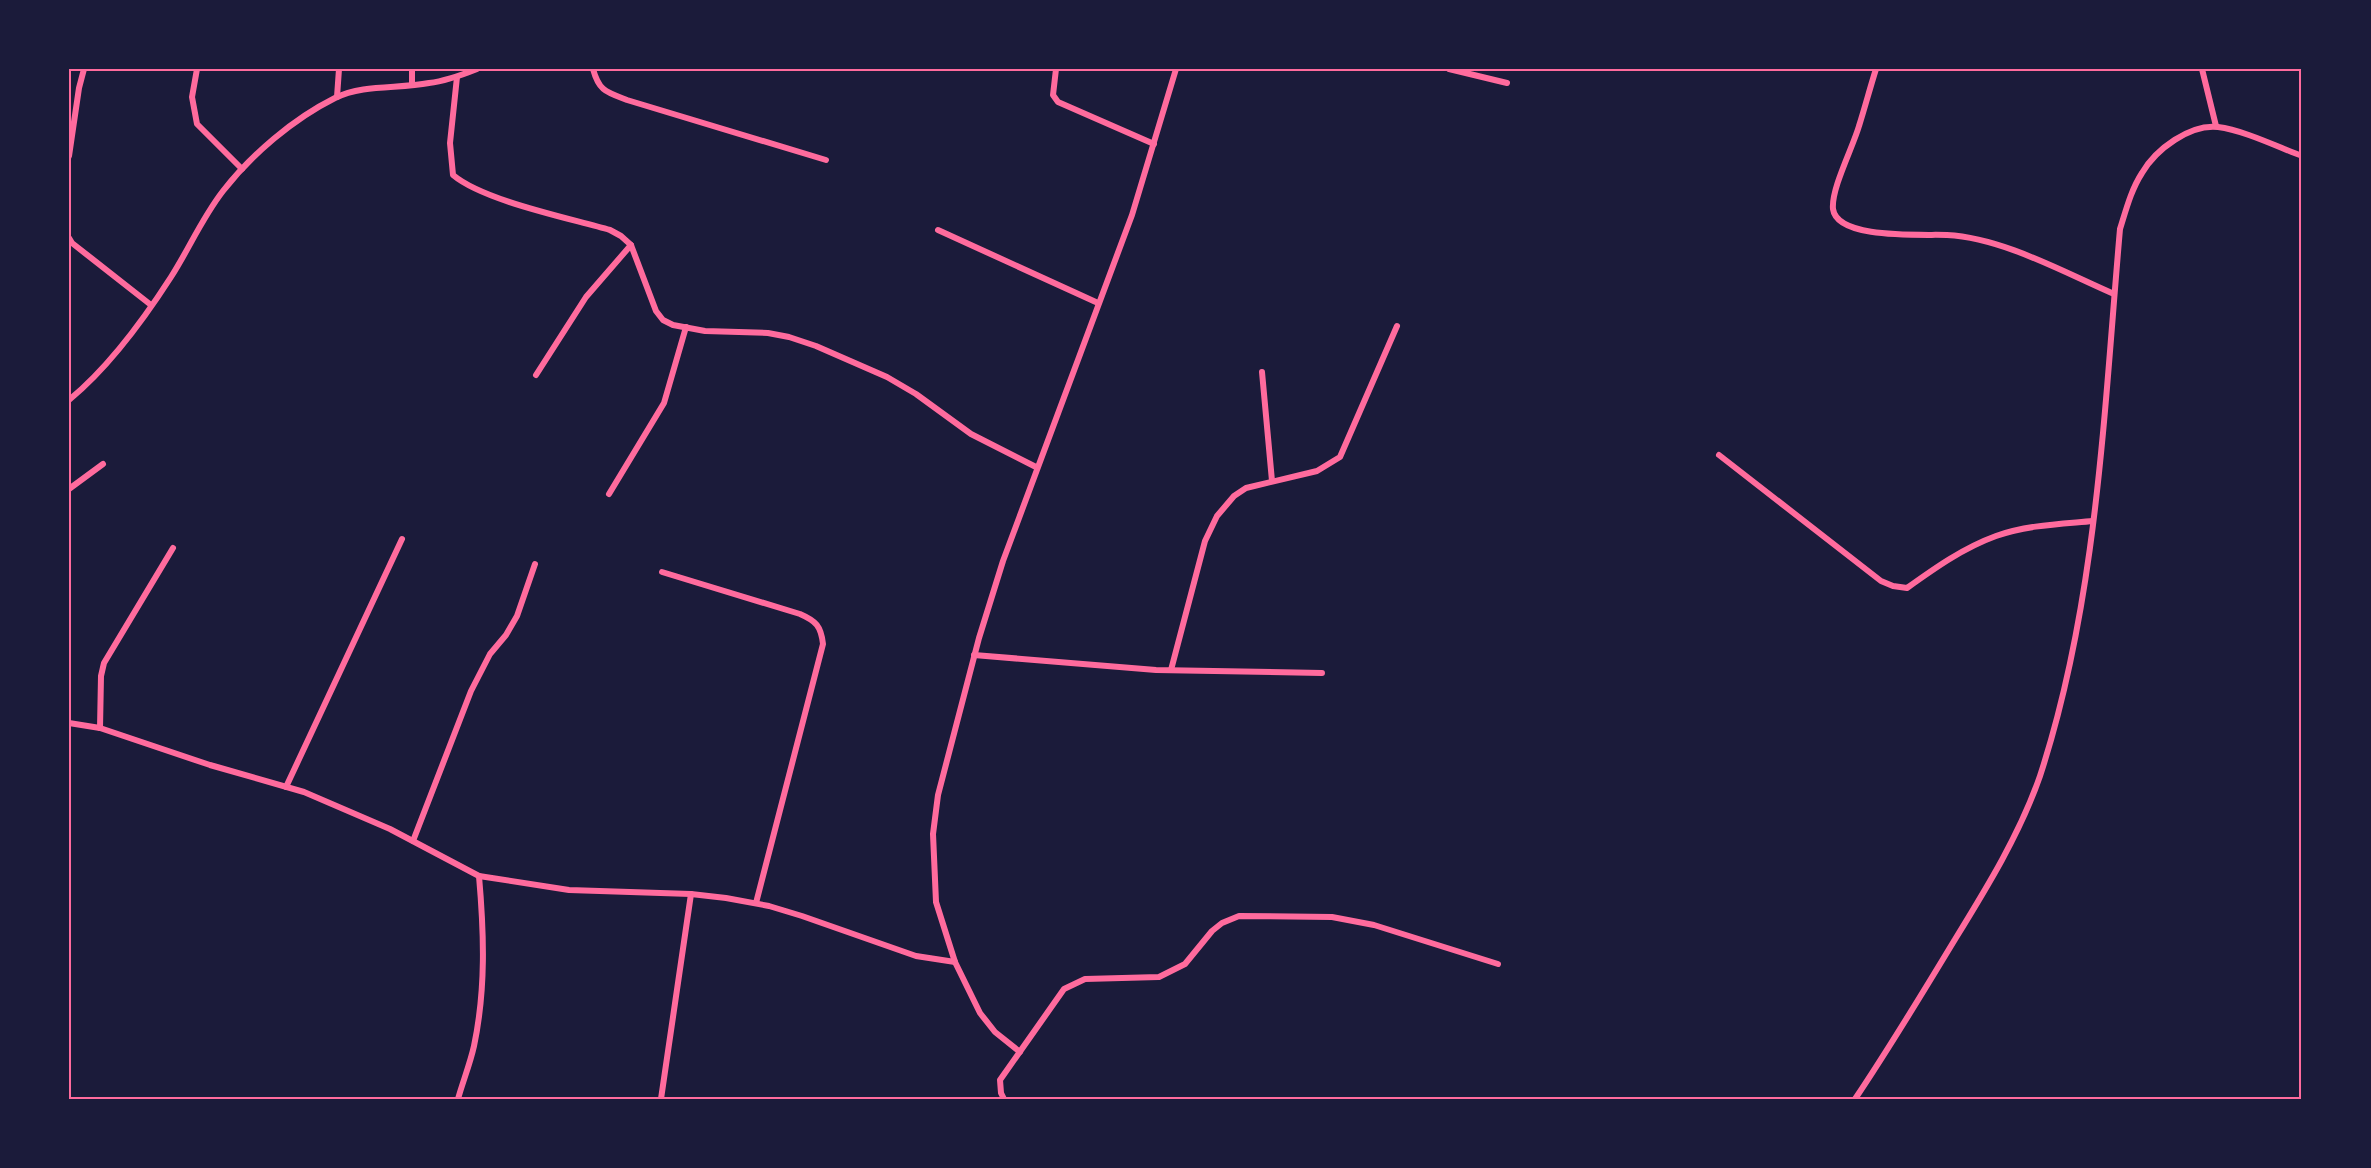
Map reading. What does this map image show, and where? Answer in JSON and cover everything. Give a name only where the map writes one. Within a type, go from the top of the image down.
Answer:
[{"type":"street","points":[[69,156],[78,88],[84,69]]},
{"type":"street","points":[[197,69],[192,98],[196,124],[242,169]]},
{"type":"street","points":[[338,97],[339,69]]},
{"type":"street","points":[[412,69],[412,85]]},
{"type":"street","points":[[69,400],[101,368],[151,305],[171,277],[218,199],[242,169],[306,114],[338,97],[365,89],[412,85],[457,77],[477,69]]},
{"type":"street","points":[[592,69],[598,84],[604,91],[627,100],[826,160]]},
{"type":"street","points":[[1056,69],[1053,95],[1058,102],[1154,144]]},
{"type":"street","points":[[1020,1052],[995,1032],[980,1013],[955,962],[936,902],[933,834],[938,795],[974,655],[1003,561],[1036,467],[1132,215],[1176,69]]},
{"type":"street","points":[[1449,69],[1507,83]]},
{"type":"street","points":[[1876,69],[1859,127],[1834,195],[1833,210],[1838,221],[1852,229],[1886,233],[1950,235],[1978,240],[2007,248],[2114,294]]},
{"type":"street","points":[[2202,69],[2216,126]]},
{"type":"street","points":[[457,77],[450,143],[453,175],[463,183],[504,199],[610,230],[621,236],[631,245],[656,311],[663,320],[705,330],[768,333],[816,346],[887,377],[916,394],[971,434],[1036,467]]},
{"type":"street","points":[[1855,1099],[1887,1052],[1980,898],[2020,825],[2039,777],[2064,690],[2083,592],[2093,521],[2120,229],[2128,200],[2143,171],[2180,136],[2201,127],[2216,126],[2229,129],[2302,156]]},
{"type":"street","points":[[938,230],[1098,303]]},
{"type":"street","points":[[69,238],[72,243],[151,305]]},
{"type":"street","points":[[536,375],[586,297],[631,245]]},
{"type":"street","points":[[1171,670],[1205,541],[1217,516],[1234,496],[1246,488],[1317,471],[1340,457],[1396,326]]},
{"type":"street","points":[[609,494],[664,403],[686,327]]},
{"type":"street","points":[[1262,372],[1272,481]]},
{"type":"street","points":[[1719,455],[1881,581],[1893,586],[1907,588],[1955,554],[1996,536],[2024,528],[2093,521]]},
{"type":"street","points":[[69,489],[103,464]]},
{"type":"street","points":[[286,787],[402,539]]},
{"type":"street","points":[[100,728],[101,676],[104,663],[173,548]]},
{"type":"street","points":[[413,841],[471,691],[490,654],[517,616],[535,564]]},
{"type":"street","points":[[662,572],[800,614],[814,620],[822,629],[823,644],[756,903]]},
{"type":"street","points":[[974,655],[1171,670],[1322,673]]},
{"type":"street","points":[[69,723],[100,728],[210,765],[286,787],[351,811],[479,876],[569,890],[691,894],[756,903],[802,916],[916,956],[955,962]]},
{"type":"street","points":[[458,1099],[474,1046],[481,992],[484,933],[479,876]]},
{"type":"street","points":[[661,1099],[691,894]]},
{"type":"street","points":[[1004,1099],[1000,1080],[1064,989],[1085,979],[1159,977],[1185,963],[1212,931],[1222,923],[1239,916],[1332,917],[1374,925],[1498,963]]}]
